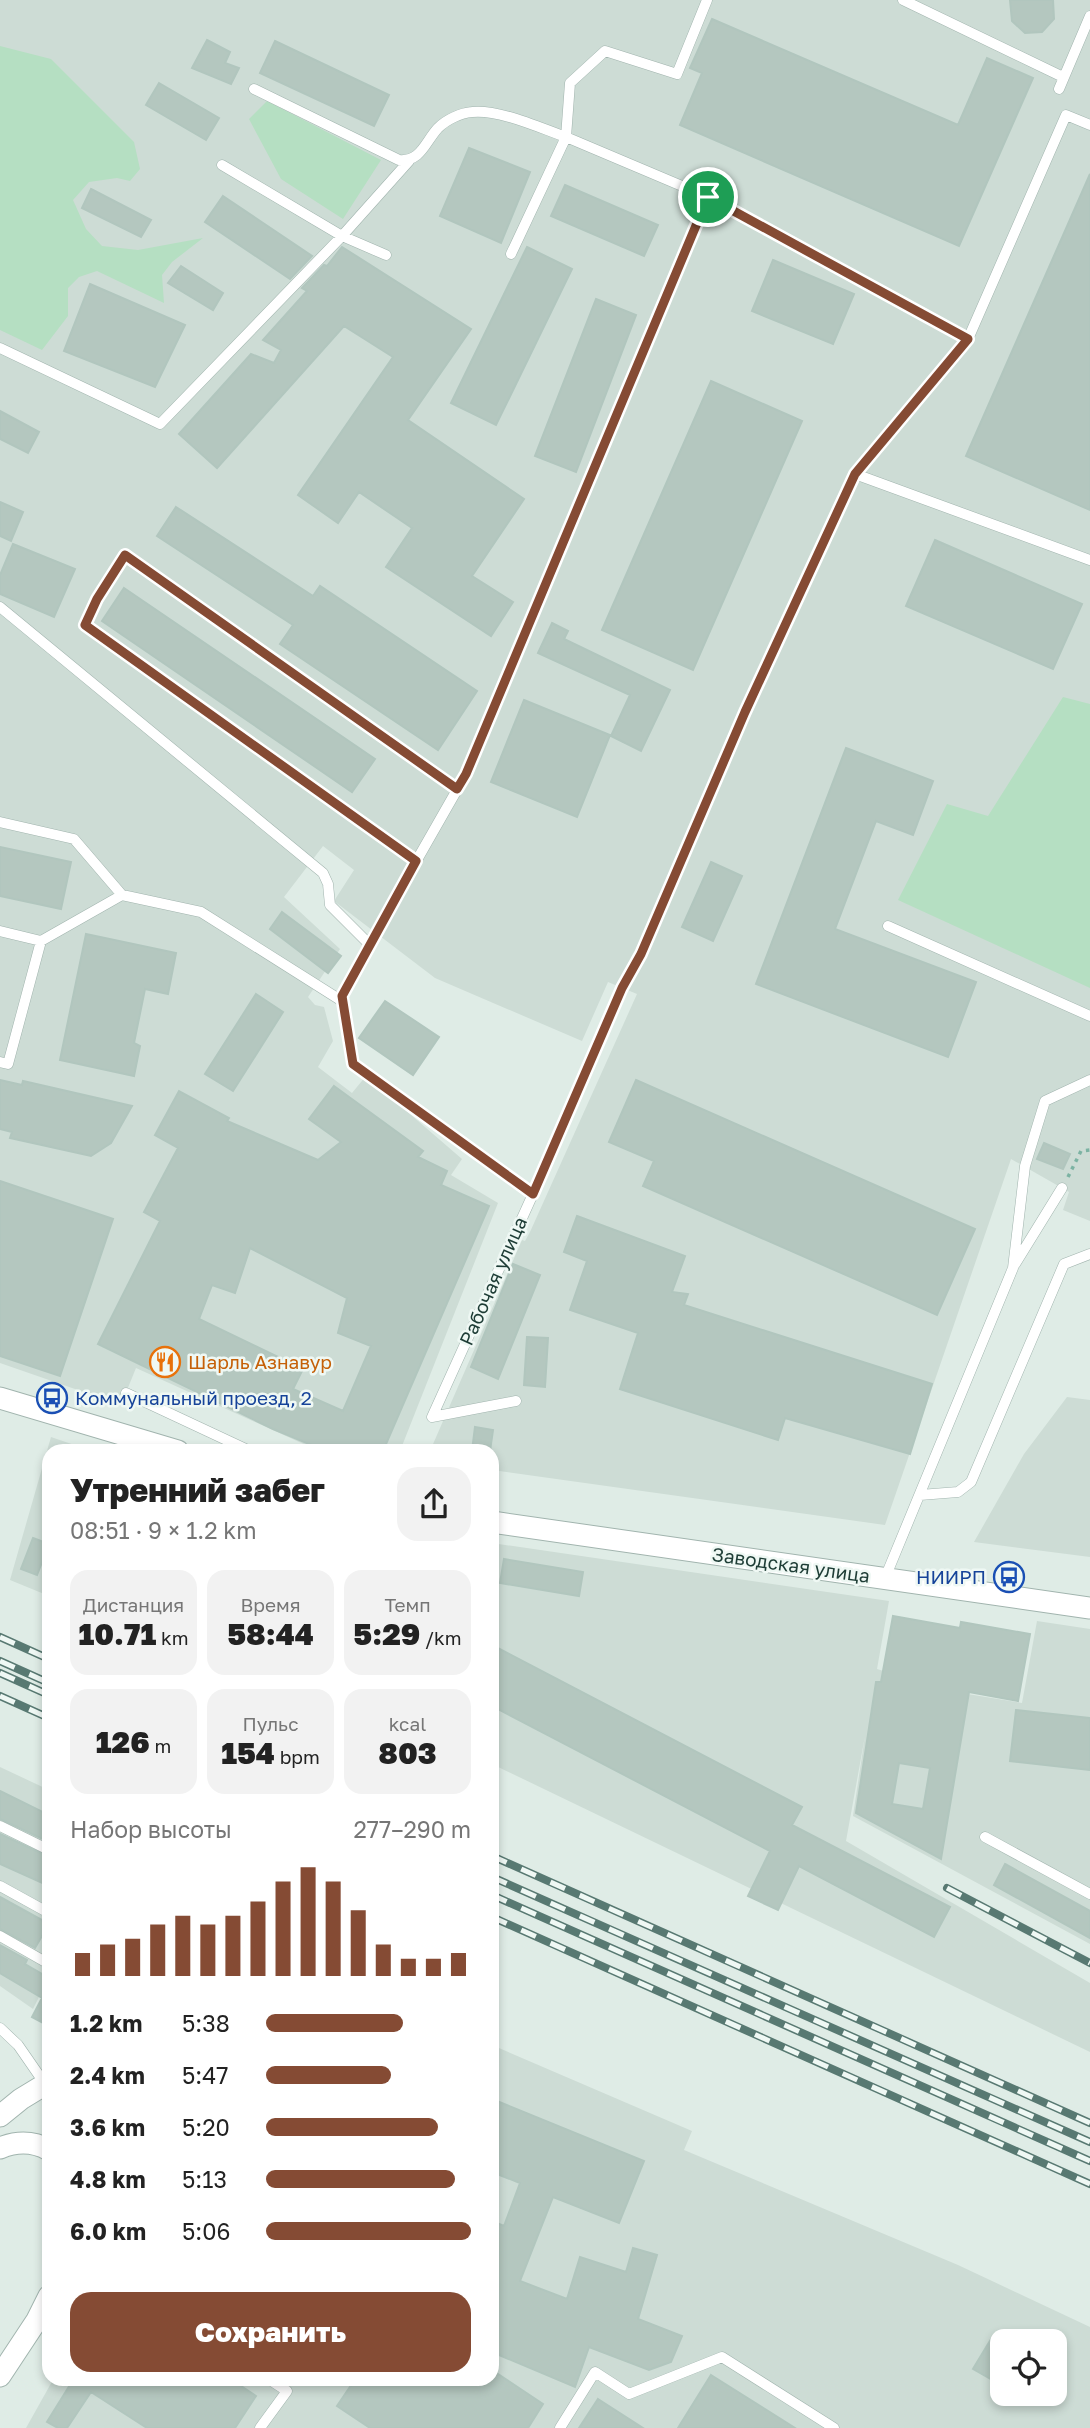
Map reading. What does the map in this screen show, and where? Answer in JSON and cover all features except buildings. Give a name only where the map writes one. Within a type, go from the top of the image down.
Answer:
[{"type":"street","points":[[0,1398],[154,1444]]},
{"type":"street","name":"Заводская улица","points":[[499,1523],[1090,1608]]},
{"type":"street","points":[[0,2116],[42,2087]]},
{"type":"street","points":[[0,2148],[12,2143],[28,2143],[42,2148]]},
{"type":"street","points":[[0,2376],[42,2310]]},
{"type":"lane","points":[[511,254],[566,137],[570,83],[605,51],[677,74],[707,0]]},
{"type":"lane","points":[[903,0],[1063,77]]},
{"type":"lane","points":[[1059,89],[1090,16]]},
{"type":"lane","points":[[254,89],[399,160],[408,161]]},
{"type":"lane","points":[[0,348],[160,424],[342,236],[408,161],[418,156],[439,127],[457,116],[472,112],[491,112],[566,137],[708,197],[968,339]]},
{"type":"lane","name":"Рабочая улица","points":[[516,1401],[432,1417],[622,988],[641,954],[745,712],[855,474],[968,339],[1066,115],[1090,125]]},
{"type":"lane","points":[[222,164],[342,236],[386,255]]},
{"type":"lane","points":[[533,1194],[353,1064],[342,996],[472,761],[708,197]]},
{"type":"lane","points":[[855,474],[1090,560]]},
{"type":"lane","points":[[416,861],[85,625],[97,599],[125,555],[457,789]]},
{"type":"lane","points":[[0,607],[323,873],[328,884],[330,905],[369,944]]},
{"type":"lane","points":[[0,822],[74,839],[122,895],[201,912],[342,1001]]},
{"type":"lane","points":[[0,930],[41,941],[122,895]]},
{"type":"lane","points":[[888,926],[1090,1016]]},
{"type":"lane","points":[[0,1062],[8,1064],[41,941]]},
{"type":"lane","points":[[1013,1268],[1025,1166],[1045,1101],[1090,1080]]},
{"type":"lane","points":[[885,1578],[1013,1268],[1062,1188]]},
{"type":"lane","points":[[920,1495],[958,1492],[971,1482],[1064,1264],[1090,1254]]},
{"type":"lane","points":[[126,1393],[235,1444]]},
{"type":"lane","points":[[0,1826],[42,1847]]},
{"type":"lane","points":[[985,1837],[1090,1894]]},
{"type":"lane","points":[[0,1886],[42,1909]]},
{"type":"lane","points":[[0,1936],[42,1960]]},
{"type":"lane","points":[[0,2028],[18,2045],[42,2076]]},
{"type":"lane","points":[[559,2428],[595,2372],[629,2394],[722,2357],[834,2428]]},
{"type":"lane","points":[[260,2428],[287,2391],[279,2386]]},
{"type":"path","points":[[1062,1188],[1080,1151],[1090,1150]]},
{"type":"shaded area","points":[[0,0],[1090,0],[1090,1221],[1063,1210],[1069,1192],[1011,1159],[885,1525],[499,1471],[499,1444],[433,1444],[522,1240],[525,1241],[530,1232],[637,994],[608,982],[582,1041],[435,978],[334,901],[354,870],[323,846],[284,897],[340,949],[308,997],[315,1005],[324,1007],[333,1041],[318,1067],[352,1093],[366,1076],[462,1159],[451,1175],[498,1203],[403,1444],[304,1444],[136,1368],[121,1405],[0,1363]]},
{"type":"shaded area","points":[[1067,1397],[1090,1400],[1090,1557],[974,1542],[1024,1454]]},
{"type":"shaded area","points":[[51,1437],[72,1444],[49,1444]]},
{"type":"shaded area","points":[[42,1468],[42,1593],[10,1580]]},
{"type":"shaded area","points":[[499,1544],[889,1601],[877,1669],[949,1691],[1022,1703],[1037,1621],[1090,1629],[1090,1944],[853,1816],[865,1736],[846,1841],[1090,1983],[1090,2052],[499,1767]]},
{"type":"shaded area","points":[[0,1767],[42,1787],[42,1991],[33,2009],[0,1986]]},
{"type":"shaded area","points":[[499,2048],[692,2131],[684,2150],[958,2265],[1090,2327],[1090,2428],[26,2428],[50,2386],[499,2386]]},
{"type":"green space","points":[[0,46],[51,59],[134,142],[140,169],[130,181],[117,178],[89,182],[73,200],[86,229],[102,246],[138,250],[203,238],[172,262],[162,275],[164,303],[97,271],[79,277],[68,288],[68,316],[42,350],[0,330]]},
{"type":"green space","points":[[267,101],[381,160],[343,219],[281,179],[249,119]]},
{"type":"green space","points":[[1063,697],[1090,704],[1090,988],[898,900],[947,804],[988,816]]},
{"type":"railway","points":[[0,1637],[42,1656]]},
{"type":"railway","points":[[0,1661],[42,1680]]},
{"type":"railway","points":[[0,1673],[42,1692]]},
{"type":"railway","points":[[0,1696],[42,1715]]},
{"type":"railway","points":[[499,1859],[1090,2123]]},
{"type":"railway","points":[[499,1880],[1090,2142]]},
{"type":"railway","points":[[947,1888],[1090,1963]]},
{"type":"railway","points":[[499,1898],[1090,2161]]},
{"type":"railway","points":[[499,1920],[1090,2184]]},
{"type":"place","name":"Шарль Азнавур","points":[[165,1362]]},
{"type":"place","name":"Коммунальный проезд, 2","points":[[52,1398]]},
{"type":"place","name":"НИИРП","points":[[1009,1577]]},
{"type":"route","points":[[708,197],[968,339],[855,474],[745,712],[641,954],[622,988],[533,1194],[353,1064],[342,996],[416,861],[85,625],[97,599],[125,555],[457,789],[466,774],[708,197]]}]
